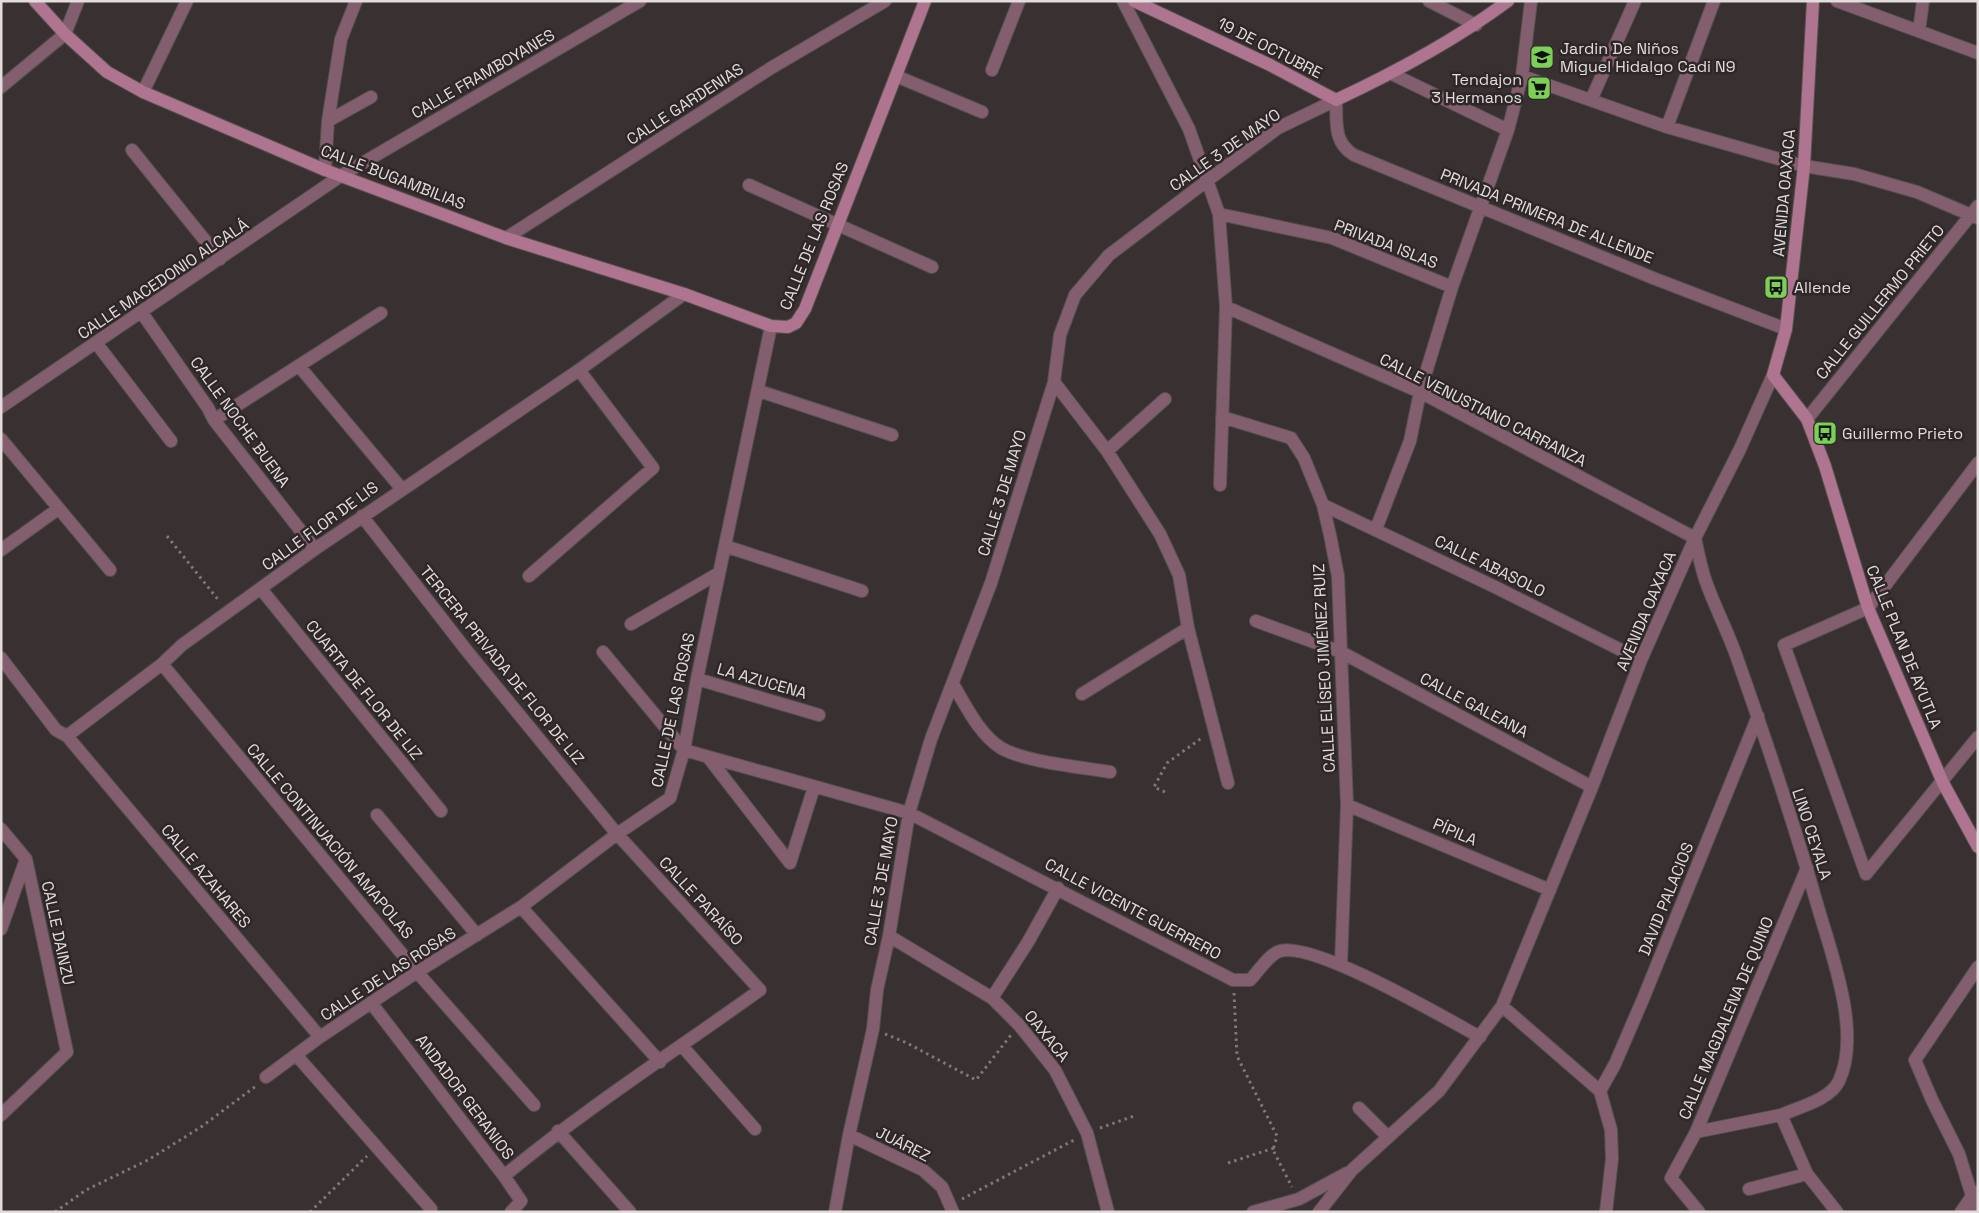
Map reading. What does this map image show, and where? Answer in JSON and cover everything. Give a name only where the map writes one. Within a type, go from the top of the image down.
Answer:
[{"type":"street","name":"CALLE BUGAMBILIAS","points":[[35,1],[65,34],[106,72],[144,92],[325,170],[506,238],[684,294],[771,326]]},
{"type":"street","points":[[1,87],[65,34],[78,1]]},
{"type":"street","points":[[144,92],[187,1]]},
{"type":"street","points":[[325,170],[328,121],[341,39],[356,1]]},
{"type":"street","name":"CALLE FRAMBOYANES","points":[[342,175],[640,1]]},
{"type":"street","name":"CALLE GARDENIAS","points":[[506,238],[771,68],[885,1]]},
{"type":"street","name":"CALLE DE LAS ROSAS","points":[[266,1078],[320,1037],[521,907],[617,834],[670,798],[684,750],[697,679],[771,326],[788,328],[796,324],[821,271],[837,224],[925,1]]},
{"type":"street","points":[[992,70],[1019,1]]},
{"type":"street","points":[[1123,1],[1189,130],[1219,214],[1226,307],[1220,485]]},
{"type":"street","name":"19 DE OCTUBRE","points":[[1134,1],[1270,65],[1336,100]]},
{"type":"street","points":[[1429,1],[1476,25]]},
{"type":"street","name":"CALLE 3 DE MAYO","points":[[835,1212],[848,1135],[873,1029],[877,990],[889,936],[909,813],[931,739],[991,583],[1054,382],[1060,334],[1075,295],[1109,255],[1278,128],[1392,74],[1476,25],[1508,1]]},
{"type":"street","points":[[1376,529],[1410,441],[1420,392],[1452,287],[1508,130],[1522,76],[1531,1]]},
{"type":"street","points":[[1591,100],[1635,1]]},
{"type":"street","points":[[1668,127],[1714,1]]},
{"type":"street","name":"AVENIDA OAXACA","points":[[1352,1170],[1439,1091],[1502,1006],[1592,787],[1641,660],[1694,538],[1740,449],[1773,375],[1786,329],[1804,166],[1813,1]]},
{"type":"street","points":[[1837,1],[1978,53]]},
{"type":"street","points":[[1919,31],[1923,1]]},
{"type":"street","points":[[1392,74],[1508,130]]},
{"type":"street","points":[[896,76],[982,112]]},
{"type":"street","points":[[1522,76],[1668,127],[1804,166],[1854,174],[1917,192],[1975,213]]},
{"type":"street","points":[[328,121],[371,97]]},
{"type":"street","name":"PRIVADA PRIMERA DE ALLENDE","points":[[1336,100],[1339,142],[1344,149],[1354,155],[1653,278],[1786,329]]},
{"type":"street","points":[[132,150],[220,259]]},
{"type":"street","name":"CALLE MACEDONIO ALCALÁ","points":[[1,407],[97,344],[342,175]]},
{"type":"street","points":[[749,185],[932,267]]},
{"type":"street","name":"CALLE GUILLERMO PRIETO","points":[[1807,419],[1975,213]]},
{"type":"street","name":"PRIVADA ISLAS","points":[[1219,214],[1332,238],[1452,287]]},
{"type":"street","name":"CALLE FLOR DE LIS","points":[[67,736],[162,664],[182,645],[315,548],[401,488],[579,370],[684,294]]},
{"type":"street","name":"CALLE VENUSTIANO CARRANZA","points":[[1226,307],[1420,392],[1694,538]]},
{"type":"street","name":"CALLE NOCHE BUENA","points":[[142,313],[208,408],[214,420],[315,548]]},
{"type":"street","points":[[214,420],[381,313]]},
{"type":"street","points":[[97,344],[171,441]]},
{"type":"street","points":[[299,366],[401,488]]},
{"type":"street","points":[[529,576],[653,468],[579,370]]},
{"type":"street","name":"CALLE PLAN DE AYUTLA","points":[[1773,375],[1807,419],[1825,466],[1868,608],[1942,783],[1978,847]]},
{"type":"street","points":[[1054,382],[1107,451],[1164,542],[1179,575],[1188,628],[1228,783]]},
{"type":"street","points":[[759,390],[892,435]]},
{"type":"street","points":[[1107,451],[1165,399]]},
{"type":"street","name":"CALLE ELÍSEO JIMÉNEZ RUIZ","points":[[1222,416],[1291,438],[1304,458],[1323,505],[1338,576],[1341,652],[1347,805],[1341,964]]},
{"type":"street","points":[[1,439],[110,570]]},
{"type":"street","points":[[1978,463],[1868,608],[1784,645],[1866,874],[1978,738]]},
{"type":"street","name":"CALLE ABASOLO","points":[[1323,505],[1376,529],[1641,660]]},
{"type":"street","points":[[1,550],[58,509]]},
{"type":"street","name":"TERCERA PRIVADA DE FLOR DE LIZ","points":[[362,516],[467,650],[617,834]]},
{"type":"street","name":"LINO CEYALA","points":[[1694,538],[1706,581],[1726,627],[1758,716],[1807,868],[1841,985],[1846,1019],[1846,1056],[1839,1083],[1829,1092],[1781,1115],[1696,1132]]},
{"type":"street","points":[[725,546],[862,591]]},
{"type":"street","points":[[631,624],[719,573]]},
{"type":"street","name":"CUARTA DE FLOR DE LIZ","points":[[261,588],[441,811]]},
{"type":"street","name":"CALLE GALEANA","points":[[1256,622],[1341,652],[1592,787]]},
{"type":"street","points":[[1082,694],[1188,628]]},
{"type":"street","points":[[603,652],[684,750]]},
{"type":"street","points":[[1,658],[56,730],[67,736]]},
{"type":"street","name":"CALLE CONTINUACIÓN AMAPOLAS","points":[[162,664],[418,972],[534,1105]]},
{"type":"street","name":"LA AZUCENA","points":[[697,679],[819,715]]},
{"type":"street","points":[[953,684],[981,729],[1001,748],[1025,757],[1110,772]]},
{"type":"street","name":"DAVID PALACIOS","points":[[1600,1091],[1615,1064],[1644,999],[1758,716]]},
{"type":"street","name":"CALLE AZAHARES","points":[[67,736],[320,1037]]},
{"type":"street","name":"CALLE VICENTE GUERRERO","points":[[684,750],[909,813],[1058,888],[1233,980],[1250,980],[1274,954],[1282,950],[1308,954],[1341,964]]},
{"type":"street","points":[[708,757],[790,863],[814,786]]},
{"type":"street","name":"PÍPILA","points":[[1347,805],[1550,890]]},
{"type":"street","points":[[377,814],[477,935]]},
{"type":"street","name":"CALLE DAINZU","points":[[1,829],[26,859],[67,1052],[1,1115]]},
{"type":"street","name":"CALLE PARAÍSO","points":[[617,834],[760,990],[682,1046]]},
{"type":"street","points":[[1,929],[26,859]]},
{"type":"street","name":"CALLE MAGDALENA DE QUINO","points":[[1699,1212],[1671,1178],[1696,1132],[1807,868]]},
{"type":"street","points":[[992,998],[1028,942],[1058,888]]},
{"type":"street","points":[[521,907],[660,1062]]},
{"type":"street","name":"OAXACA","points":[[889,936],[992,998],[1019,1025],[1055,1070],[1087,1133],[1108,1212]]},
{"type":"street","points":[[1341,964],[1480,1037]]},
{"type":"street","points":[[1978,967],[1915,1060],[1975,1191],[1978,1212]]},
{"type":"street","name":"ANDADOR GERANIOS","points":[[372,1004],[504,1176],[520,1202],[511,1212]]},
{"type":"street","points":[[1502,1006],[1600,1091],[1611,1139],[1612,1159],[1606,1212]]},
{"type":"street","points":[[504,1176],[558,1131],[682,1046],[755,1129]]},
{"type":"street","points":[[297,1056],[431,1209]]},
{"type":"street","points":[[1359,1108],[1388,1137]]},
{"type":"street","points":[[1781,1115],[1807,1174],[1837,1212]]},
{"type":"street","points":[[558,1131],[630,1212]]},
{"type":"street","name":"JUÁREZ","points":[[848,1135],[923,1170],[942,1187],[952,1209]]},
{"type":"street","points":[[1252,1212],[1299,1198],[1352,1170]]},
{"type":"street","points":[[1319,1212],[1352,1170]]},
{"type":"street","points":[[1749,1189],[1807,1174]]},
{"type":"street","points":[[1961,1212],[1975,1191]]},
{"type":"path","points":[[166,536],[228,612]]},
{"type":"path","points":[[1165,792],[1154,787],[1167,763],[1213,730]]},
{"type":"path","points":[[1233,980],[1237,1056],[1277,1136],[1273,1150],[1299,1198]]},
{"type":"path","points":[[873,1029],[907,1043],[976,1080],[1019,1025]]},
{"type":"path","points":[[55,1212],[86,1190],[148,1160],[201,1127],[246,1095],[266,1078]]},
{"type":"path","points":[[952,1209],[1087,1133],[1134,1116]]},
{"type":"path","points":[[310,1212],[376,1148]]},
{"type":"path","points":[[1228,1163],[1274,1148]]},
{"type":"place","name":"Jardin De Niños Miguel Hidalgo Cadi N9","points":[[1542,57]]},
{"type":"place","name":"Tendajon 3 Hermanos","points":[[1539,88]]},
{"type":"place","name":"Allende","points":[[1776,287]]},
{"type":"place","name":"Guillermo Prieto","points":[[1825,433]]}]
